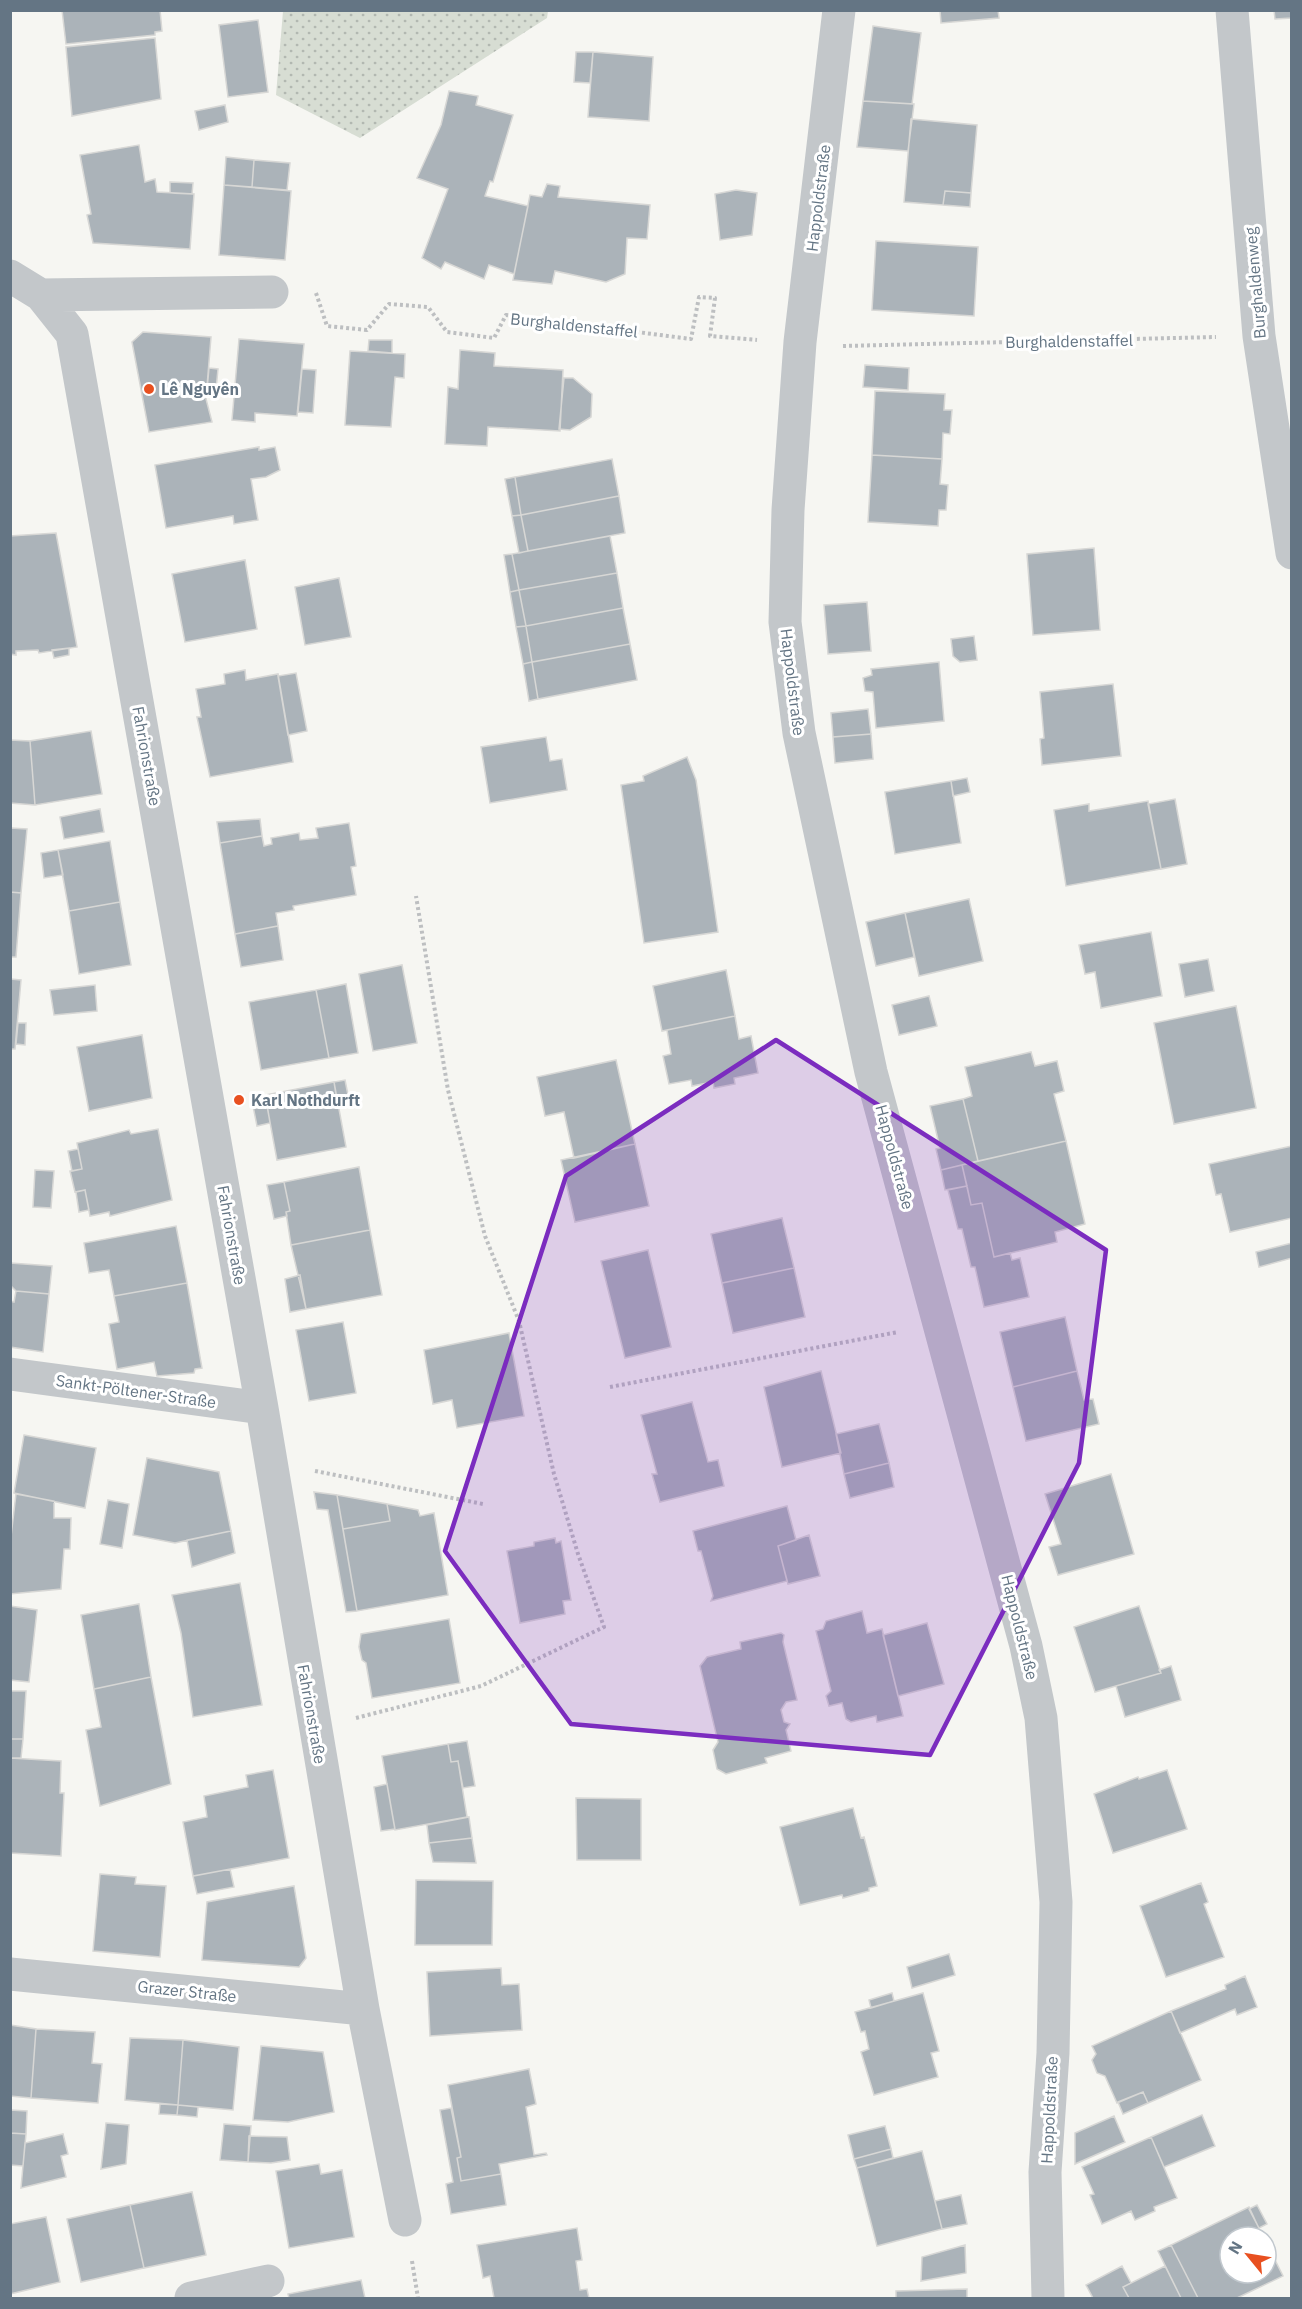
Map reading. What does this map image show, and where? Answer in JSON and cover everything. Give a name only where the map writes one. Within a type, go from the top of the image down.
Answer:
[{"type":"street","name":"Happoldstraße","points":[[839,10],[800,342],[788,510],[785,622],[799,733],[872,1072],[1026,1646],[1041,1718],[1056,1902],[1053,2053],[1046,2172],[1048,2298]]},
{"type":"street","name":"Burghaldenweg","points":[[1232,10],[1259,336],[1292,553]]},
{"type":"street","name":"Fahrionstraße","points":[[10,276],[41,295],[72,333],[262,1408],[363,2009],[405,2220]]},
{"type":"street","points":[[41,295],[272,292]]},
{"type":"street","name":"Sankt-Pöltener-Straße","points":[[10,1374],[262,1408]]},
{"type":"street","name":"Grazer Straße","points":[[10,1974],[363,2009]]},
{"type":"street","points":[[190,2298],[268,2281]]},
{"type":"path","name":"Burghaldenstaffel","points":[[272,292],[276,303],[297,301],[302,291],[316,293],[327,326],[367,330],[389,304],[428,307],[447,332],[494,338],[506,315],[691,339],[699,297],[715,298],[710,336]]},
{"type":"path","name":"Burghaldenstaffel","points":[[843,346],[1259,336]]},
{"type":"path","points":[[315,1728],[481,1686],[604,1627],[578,1554],[554,1474],[519,1321],[485,1236],[448,1090],[416,896]]},
{"type":"path","points":[[610,1387],[941,1323]]},
{"type":"path","points":[[270,1462],[483,1504]]},
{"type":"highlighted area","points":[[776,1040],[1106,1250],[1079,1463],[930,1755],[571,1724],[445,1551],[566,1176]]},
{"type":"shaded area","points":[[283,10],[548,11],[547,18],[360,138],[276,95]]},
{"type":"building","points":[[62,10],[160,10],[162,31],[155,32],[155,35],[66,44]]},
{"type":"building","points":[[940,10],[998,10],[999,18],[941,23]]},
{"type":"building","points":[[1274,10],[1292,10],[1292,18],[1275,19]]},
{"type":"building","points":[[258,20],[268,92],[228,97],[219,25]]},
{"type":"building","points":[[873,26],[921,33],[912,104],[863,101]]},
{"type":"building","points":[[155,38],[161,99],[72,116],[66,47]]},
{"type":"building","points":[[576,52],[593,52],[590,83],[574,82]]},
{"type":"building","points":[[593,52],[653,57],[649,121],[588,117]]},
{"type":"building","points":[[449,91],[478,96],[476,105],[513,115],[493,182],[490,181],[485,196],[528,206],[514,274],[489,265],[484,279],[445,262],[441,269],[422,258],[448,189],[417,178],[441,125]]},
{"type":"building","points":[[863,101],[914,104],[908,151],[857,147]]},
{"type":"building","points":[[225,105],[228,122],[199,130],[195,111]]},
{"type":"building","points":[[911,119],[977,125],[971,193],[945,191],[943,205],[904,202]]},
{"type":"building","points":[[139,145],[145,182],[155,179],[157,192],[194,194],[190,249],[93,243],[87,215],[91,214],[80,155]]},
{"type":"building","points":[[226,157],[254,160],[252,187],[224,185]]},
{"type":"building","points":[[254,160],[290,163],[287,190],[252,187]]},
{"type":"building","points":[[170,182],[193,183],[192,194],[170,193]]},
{"type":"building","points":[[547,184],[560,186],[558,197],[650,205],[647,239],[627,238],[625,274],[606,282],[555,271],[552,284],[513,280],[530,195],[542,197]]},
{"type":"building","points":[[224,185],[291,191],[285,260],[219,255]]},
{"type":"building","points":[[736,190],[757,193],[752,235],[720,240],[715,194]]},
{"type":"building","points":[[945,191],[971,193],[970,207],[943,205]]},
{"type":"building","points":[[876,241],[978,247],[974,316],[872,310]]},
{"type":"building","points":[[143,332],[211,337],[206,399],[212,422],[149,432],[132,342]]},
{"type":"building","points":[[239,339],[304,344],[297,416],[255,413],[255,422],[232,420]]},
{"type":"building","points":[[369,340],[392,340],[392,353],[368,351]]},
{"type":"building","points":[[460,350],[495,353],[494,366],[563,370],[560,431],[488,427],[487,446],[445,444],[448,387],[458,389]]},
{"type":"building","points":[[350,351],[405,354],[404,378],[395,377],[391,427],[345,425]]},
{"type":"building","points":[[865,365],[909,368],[908,390],[863,387]]},
{"type":"building","points":[[209,368],[218,369],[216,390],[207,390]]},
{"type":"building","points":[[302,369],[316,370],[313,413],[298,412]]},
{"type":"building","points":[[564,378],[573,378],[592,394],[591,417],[570,430],[559,429]]},
{"type":"building","points":[[875,391],[945,394],[944,410],[952,410],[950,434],[943,433],[942,459],[872,455]]},
{"type":"building","points":[[259,447],[259,450],[275,447],[280,470],[266,477],[251,479],[258,520],[234,524],[233,516],[166,528],[155,465]]},
{"type":"building","points":[[872,455],[942,459],[940,484],[948,485],[946,510],[939,510],[938,526],[868,522]]},
{"type":"building","points":[[612,459],[619,496],[521,515],[515,477]]},
{"type":"building","points":[[515,477],[521,515],[512,516],[505,479]]},
{"type":"building","points":[[619,496],[625,533],[528,551],[521,515]]},
{"type":"building","points":[[521,515],[528,551],[519,553],[512,516]]},
{"type":"building","points":[[56,533],[77,647],[39,653],[38,650],[16,651],[16,655],[10,654],[10,536]]},
{"type":"building","points":[[610,536],[617,573],[519,590],[512,554]]},
{"type":"building","points":[[1094,548],[1100,630],[1033,635],[1027,554]]},
{"type":"building","points":[[512,554],[519,590],[510,592],[504,555]]},
{"type":"building","points":[[245,560],[257,629],[185,642],[172,574]]},
{"type":"building","points":[[617,573],[623,608],[526,626],[519,590]]},
{"type":"building","points":[[339,578],[351,637],[305,645],[295,587]]},
{"type":"building","points":[[519,590],[526,626],[516,627],[510,592]]},
{"type":"building","points":[[867,602],[871,651],[828,654],[824,605]]},
{"type":"building","points":[[623,608],[630,644],[532,662],[526,626]]},
{"type":"building","points":[[526,626],[532,662],[523,664],[516,627]]},
{"type":"building","points":[[974,636],[977,660],[960,662],[953,656],[951,639]]},
{"type":"building","points":[[630,644],[637,680],[538,699],[532,662]]},
{"type":"building","points":[[69,648],[69,655],[54,658],[52,650]]},
{"type":"building","points":[[532,662],[538,699],[529,701],[523,664]]},
{"type":"building","points":[[939,662],[944,721],[876,728],[873,692],[865,691],[863,678],[872,675],[871,669]]},
{"type":"building","points":[[245,670],[246,680],[278,674],[293,762],[210,777],[197,717],[201,717],[196,689],[225,684],[224,674]]},
{"type":"building","points":[[296,673],[307,731],[288,735],[278,676]]},
{"type":"building","points":[[1113,684],[1121,756],[1042,765],[1040,739],[1044,738],[1040,692]]},
{"type":"building","points":[[868,709],[871,734],[833,737],[831,713]]},
{"type":"building","points":[[91,731],[102,794],[35,805],[30,741]]},
{"type":"building","points":[[871,734],[873,759],[835,763],[833,737]]},
{"type":"building","points":[[546,737],[550,761],[562,759],[567,790],[490,803],[481,747]]},
{"type":"building","points":[[10,740],[30,741],[35,805],[10,803]]},
{"type":"building","points":[[687,757],[696,780],[718,932],[644,943],[621,785],[644,781],[643,776]]},
{"type":"building","points":[[967,778],[970,792],[953,796],[951,781]]},
{"type":"building","points":[[951,781],[961,843],[895,854],[885,792]]},
{"type":"building","points":[[1175,799],[1187,864],[1161,869],[1148,804]]},
{"type":"building","points":[[1148,801],[1161,869],[1066,886],[1054,810],[1089,804],[1089,811]]},
{"type":"building","points":[[100,809],[104,832],[64,839],[60,817]]},
{"type":"building","points":[[260,819],[262,836],[220,843],[217,822]]},
{"type":"building","points":[[349,823],[356,866],[351,867],[356,895],[293,906],[294,910],[276,913],[278,926],[235,934],[220,843],[262,836],[264,846],[272,844],[271,838],[299,833],[300,840],[318,838],[316,828]]},
{"type":"building","points":[[10,828],[27,829],[21,893],[10,892]]},
{"type":"building","points":[[110,841],[120,902],[69,911],[58,850]]},
{"type":"building","points":[[58,850],[63,875],[44,878],[41,853]]},
{"type":"building","points":[[10,892],[21,893],[16,957],[10,957]]},
{"type":"building","points":[[969,899],[983,961],[919,976],[905,913]]},
{"type":"building","points":[[120,902],[131,965],[79,974],[69,911]]},
{"type":"building","points":[[905,913],[914,957],[876,966],[866,922]]},
{"type":"building","points":[[278,926],[283,960],[241,967],[235,934]]},
{"type":"building","points":[[1151,932],[1162,996],[1101,1008],[1095,972],[1085,974],[1079,945]]},
{"type":"building","points":[[1208,959],[1214,991],[1185,997],[1179,964]]},
{"type":"building","points":[[402,965],[417,1043],[373,1051],[359,974]]},
{"type":"building","points":[[726,970],[735,1016],[662,1031],[653,986]]},
{"type":"building","points":[[10,979],[21,980],[15,1049],[10,1049]]},
{"type":"building","points":[[346,984],[358,1053],[329,1058],[316,990]]},
{"type":"building","points":[[95,985],[97,1011],[54,1015],[50,990]]},
{"type":"building","points":[[316,990],[329,1058],[261,1070],[249,1002]]},
{"type":"building","points":[[929,996],[937,1026],[899,1035],[892,1005]]},
{"type":"building","points":[[1236,1006],[1256,1108],[1174,1124],[1154,1023]]},
{"type":"building","points":[[735,1016],[739,1039],[751,1036],[758,1073],[734,1078],[735,1084],[714,1088],[713,1082],[692,1086],[691,1080],[669,1084],[663,1056],[671,1054],[667,1030]]},
{"type":"building","points":[[18,1023],[26,1023],[25,1045],[16,1044]]},
{"type":"building","points":[[142,1035],[152,1098],[89,1111],[77,1047]]},
{"type":"building","points":[[1031,1052],[1035,1066],[1057,1061],[1064,1091],[1054,1094],[1066,1141],[978,1161],[963,1099],[972,1096],[965,1067]]},
{"type":"building","points":[[616,1060],[635,1144],[574,1158],[564,1112],[545,1116],[537,1077]]},
{"type":"building","points":[[345,1080],[350,1105],[338,1107],[334,1082]]},
{"type":"building","points":[[334,1082],[346,1147],[277,1160],[265,1095]]},
{"type":"building","points":[[266,1098],[270,1123],[257,1126],[252,1101]]},
{"type":"building","points":[[963,1099],[978,1161],[941,1170],[936,1149],[940,1148],[930,1106]]},
{"type":"building","points":[[158,1129],[172,1200],[110,1216],[109,1212],[90,1216],[85,1190],[75,1192],[70,1171],[82,1169],[77,1143],[129,1130],[131,1134]]},
{"type":"building","points":[[1066,1141],[1085,1224],[1055,1232],[1057,1242],[994,1257],[982,1203],[971,1205],[962,1165]]},
{"type":"building","points":[[635,1144],[649,1206],[575,1222],[561,1160]]},
{"type":"building","points":[[1292,1146],[1292,1218],[1230,1232],[1221,1194],[1216,1195],[1209,1164]]},
{"type":"building","points":[[78,1149],[82,1169],[72,1171],[68,1151]]},
{"type":"building","points":[[962,1165],[967,1186],[945,1190],[941,1170]]},
{"type":"building","points":[[359,1167],[370,1230],[291,1245],[286,1212],[290,1211],[284,1182]]},
{"type":"building","points":[[35,1170],[54,1171],[51,1208],[33,1207]]},
{"type":"building","points":[[284,1182],[290,1211],[286,1212],[287,1216],[274,1219],[267,1185]]},
{"type":"building","points":[[967,1186],[971,1205],[982,1203],[994,1257],[1010,1253],[1012,1260],[1020,1258],[1029,1297],[984,1307],[975,1267],[971,1267],[962,1229],[958,1229],[948,1190]]},
{"type":"building","points":[[85,1190],[89,1210],[79,1212],[76,1192]]},
{"type":"building","points":[[782,1218],[794,1268],[722,1283],[711,1234]]},
{"type":"building","points":[[176,1226],[187,1283],[114,1296],[109,1270],[89,1273],[84,1243]]},
{"type":"building","points":[[370,1230],[382,1295],[306,1309],[291,1245]]},
{"type":"building","points":[[1292,1243],[1292,1258],[1259,1267],[1256,1252]]},
{"type":"building","points":[[648,1250],[671,1347],[625,1358],[601,1261]]},
{"type":"building","points":[[10,1263],[52,1266],[49,1294],[16,1291],[10,1285]]},
{"type":"building","points":[[794,1268],[805,1317],[733,1333],[722,1283]]},
{"type":"building","points":[[300,1275],[306,1309],[290,1312],[285,1279]]},
{"type":"building","points":[[187,1283],[202,1368],[195,1369],[194,1373],[157,1376],[154,1362],[117,1369],[109,1324],[119,1322],[114,1296]]},
{"type":"building","points":[[16,1291],[49,1294],[43,1352],[10,1347],[10,1301],[14,1302]]},
{"type":"building","points":[[1065,1317],[1077,1371],[1013,1387],[1000,1332]]},
{"type":"building","points":[[343,1322],[356,1393],[309,1401],[296,1330]]},
{"type":"building","points":[[509,1333],[524,1416],[457,1428],[452,1400],[433,1404],[424,1350]]},
{"type":"building","points":[[821,1371],[841,1453],[782,1467],[764,1387]]},
{"type":"building","points":[[1077,1371],[1084,1400],[1093,1399],[1099,1424],[1026,1441],[1013,1387]]},
{"type":"building","points":[[692,1402],[708,1462],[718,1460],[724,1486],[660,1502],[652,1474],[657,1474],[641,1415]]},
{"type":"building","points":[[879,1424],[889,1463],[844,1474],[836,1434]]},
{"type":"building","points":[[24,1435],[96,1448],[85,1508],[14,1493]]},
{"type":"building","points":[[147,1458],[219,1472],[231,1531],[175,1543],[133,1535]]},
{"type":"building","points":[[889,1463],[894,1487],[850,1498],[844,1474]]},
{"type":"building","points":[[1111,1474],[1134,1554],[1058,1575],[1049,1547],[1061,1544],[1045,1494]]},
{"type":"building","points":[[314,1492],[337,1495],[357,1611],[346,1612],[328,1510],[317,1509]]},
{"type":"building","points":[[16,1494],[54,1501],[54,1518],[71,1518],[70,1549],[64,1549],[61,1589],[10,1594],[10,1545]]},
{"type":"building","points":[[337,1495],[387,1504],[390,1521],[343,1529]]},
{"type":"building","points":[[108,1500],[129,1504],[122,1548],[100,1544]]},
{"type":"building","points":[[387,1504],[418,1510],[420,1516],[434,1513],[448,1595],[357,1611],[343,1529],[390,1521]]},
{"type":"building","points":[[787,1506],[796,1540],[778,1546],[787,1581],[711,1601],[713,1596],[693,1531]]},
{"type":"building","points":[[231,1531],[235,1553],[192,1567],[187,1540]]},
{"type":"building","points":[[809,1535],[820,1576],[788,1584],[778,1546]]},
{"type":"building","points":[[555,1538],[556,1543],[561,1541],[571,1600],[563,1601],[565,1614],[520,1623],[507,1551],[534,1546],[534,1542]]},
{"type":"building","points":[[240,1583],[262,1705],[193,1717],[181,1633],[172,1595]]},
{"type":"building","points":[[139,1604],[151,1677],[94,1689],[81,1615]]},
{"type":"building","points":[[10,1606],[37,1610],[29,1682],[10,1680]]},
{"type":"building","points":[[1139,1606],[1161,1673],[1095,1692],[1074,1627]]},
{"type":"building","points":[[862,1611],[867,1633],[882,1629],[903,1716],[877,1722],[876,1716],[851,1722],[846,1719],[842,1703],[829,1706],[826,1696],[831,1691],[816,1631],[823,1629],[826,1621]]},
{"type":"building","points":[[449,1619],[460,1683],[372,1698],[366,1663],[362,1660],[359,1647],[361,1634]]},
{"type":"building","points":[[927,1623],[944,1684],[898,1696],[883,1635]]},
{"type":"building","points":[[781,1633],[784,1635],[783,1642],[797,1700],[786,1702],[781,1710],[784,1722],[790,1724],[786,1730],[791,1751],[765,1758],[767,1763],[726,1774],[717,1769],[713,1750],[718,1742],[700,1666],[707,1657],[741,1649],[740,1642]]},
{"type":"building","points":[[1171,1666],[1181,1700],[1125,1717],[1116,1686],[1161,1673],[1159,1670]]},
{"type":"building","points":[[151,1677],[171,1784],[100,1806],[86,1730],[101,1727],[94,1689]]},
{"type":"building","points":[[10,1691],[26,1691],[23,1739],[10,1739]]},
{"type":"building","points":[[10,1739],[23,1739],[21,1758],[10,1758]]},
{"type":"building","points":[[467,1741],[475,1786],[463,1788],[458,1761],[451,1762],[448,1744]]},
{"type":"building","points":[[448,1744],[451,1762],[458,1761],[467,1817],[395,1830],[382,1756]]},
{"type":"building","points":[[10,1758],[61,1761],[60,1793],[64,1793],[61,1856],[10,1853]]},
{"type":"building","points":[[273,1770],[289,1858],[193,1876],[183,1822],[207,1817],[204,1796],[248,1787],[246,1775]]},
{"type":"building","points":[[1167,1770],[1187,1829],[1113,1853],[1094,1794],[1138,1777],[1139,1779]]},
{"type":"building","points":[[387,1784],[395,1829],[381,1831],[374,1787]]},
{"type":"building","points":[[576,1798],[641,1799],[641,1860],[577,1860]]},
{"type":"building","points":[[853,1808],[861,1838],[864,1837],[877,1886],[869,1888],[869,1891],[843,1898],[842,1895],[800,1905],[780,1827]]},
{"type":"building","points":[[469,1817],[472,1838],[429,1843],[427,1825]]},
{"type":"building","points":[[472,1838],[476,1863],[433,1862],[429,1843]]},
{"type":"building","points":[[230,1869],[234,1887],[197,1894],[193,1876]]},
{"type":"building","points":[[100,1874],[136,1877],[135,1884],[166,1886],[160,1957],[93,1951]]},
{"type":"building","points":[[416,1880],[493,1881],[492,1945],[415,1945]]},
{"type":"building","points":[[1201,1883],[1208,1902],[1204,1904],[1224,1957],[1166,1977],[1140,1906]]},
{"type":"building","points":[[294,1886],[306,1958],[299,1967],[202,1960],[207,1902]]},
{"type":"building","points":[[949,1954],[955,1975],[912,1988],[907,1967]]},
{"type":"building","points":[[501,1968],[502,1985],[519,1984],[522,2030],[430,2036],[427,1972]]},
{"type":"building","points":[[1245,1976],[1257,2007],[1237,2015],[1235,2009],[1180,2033],[1171,2011],[1226,1989],[1225,1985]]},
{"type":"building","points":[[892,1993],[894,2001],[871,2008],[869,2000]]},
{"type":"building","points":[[923,1993],[939,2051],[931,2053],[938,2077],[874,2095],[861,2052],[869,2049],[865,2031],[861,2032],[855,2012]]},
{"type":"building","points":[[1171,2011],[1201,2080],[1148,2103],[1143,2092],[1117,2103],[1105,2076],[1097,2073],[1092,2060],[1096,2054],[1092,2046]]},
{"type":"building","points":[[10,2025],[36,2029],[31,2098],[10,2096]]},
{"type":"building","points":[[36,2029],[95,2032],[92,2063],[102,2064],[98,2103],[31,2098]]},
{"type":"building","points":[[130,2038],[183,2040],[178,2105],[125,2100]]},
{"type":"building","points":[[183,2040],[239,2047],[233,2110],[178,2105]]},
{"type":"building","points":[[261,2046],[323,2052],[334,2112],[288,2122],[253,2120]]},
{"type":"building","points":[[529,2069],[536,2104],[526,2107],[534,2155],[546,2153],[547,2155],[499,2164],[501,2174],[461,2181],[457,2158],[461,2157],[448,2085]]},
{"type":"building","points":[[1143,2092],[1148,2103],[1123,2114],[1118,2102]]},
{"type":"building","points":[[160,2104],[178,2105],[177,2115],[159,2114]]},
{"type":"building","points":[[178,2105],[198,2107],[197,2117],[177,2115]]},
{"type":"building","points":[[451,2108],[461,2157],[457,2158],[461,2181],[501,2174],[506,2205],[451,2214],[446,2184],[453,2182],[440,2110]]},
{"type":"building","points":[[10,2110],[27,2111],[26,2134],[10,2133]]},
{"type":"building","points":[[1202,2115],[1215,2146],[1164,2167],[1151,2137]]},
{"type":"building","points":[[1114,2116],[1125,2142],[1075,2164],[1075,2133]]},
{"type":"building","points":[[106,2123],[129,2125],[126,2164],[101,2169]]},
{"type":"building","points":[[224,2124],[251,2126],[248,2162],[220,2160]]},
{"type":"building","points":[[885,2126],[891,2149],[854,2159],[848,2135]]},
{"type":"building","points":[[10,2133],[26,2134],[23,2166],[10,2165]]},
{"type":"building","points":[[63,2134],[68,2154],[61,2156],[66,2177],[21,2188],[25,2143]]},
{"type":"building","points":[[249,2136],[287,2137],[290,2160],[271,2163],[248,2162]]},
{"type":"building","points":[[1151,2137],[1177,2198],[1154,2207],[1155,2211],[1135,2220],[1131,2211],[1102,2224],[1090,2195],[1094,2194],[1082,2167]]},
{"type":"building","points":[[891,2149],[893,2158],[857,2168],[854,2159]]},
{"type":"building","points":[[922,2151],[942,2229],[877,2246],[857,2168]]},
{"type":"building","points":[[319,2164],[321,2174],[342,2170],[354,2237],[289,2248],[276,2171]]},
{"type":"building","points":[[192,2192],[206,2255],[144,2268],[130,2205]]},
{"type":"building","points":[[961,2195],[967,2224],[942,2229],[935,2201]]},
{"type":"building","points":[[130,2205],[144,2268],[81,2282],[67,2219]]},
{"type":"building","points":[[1257,2205],[1267,2224],[1257,2225],[1249,2209]]},
{"type":"building","points":[[1249,2207],[1257,2225],[1218,2225],[1218,2285],[1264,2285],[1237,2298],[1198,2298],[1171,2245]]},
{"type":"building","points":[[46,2217],[60,2282],[10,2294],[10,2224]]},
{"type":"building","points":[[577,2228],[582,2260],[576,2261],[580,2290],[587,2289],[589,2298],[494,2298],[490,2276],[483,2278],[477,2245]]},
{"type":"building","points":[[965,2245],[966,2273],[921,2281],[922,2257]]},
{"type":"building","points":[[1171,2245],[1198,2298],[1181,2298],[1158,2251]]},
{"type":"building","points":[[1122,2266],[1131,2283],[1123,2287],[1129,2298],[1093,2298],[1086,2285]]},
{"type":"building","points":[[1165,2266],[1181,2298],[1129,2298],[1123,2287]]},
{"type":"building","points":[[1278,2266],[1283,2276],[1278,2278]]},
{"type":"building","points":[[361,2280],[365,2298],[289,2298],[288,2294]]},
{"type":"building","points":[[967,2289],[967,2298],[896,2298],[896,2291]]},
{"type":"place","name":"Lê Nguyên","points":[[149,389]]},
{"type":"place","name":"Karl Nothdurft","points":[[239,1100]]}]
